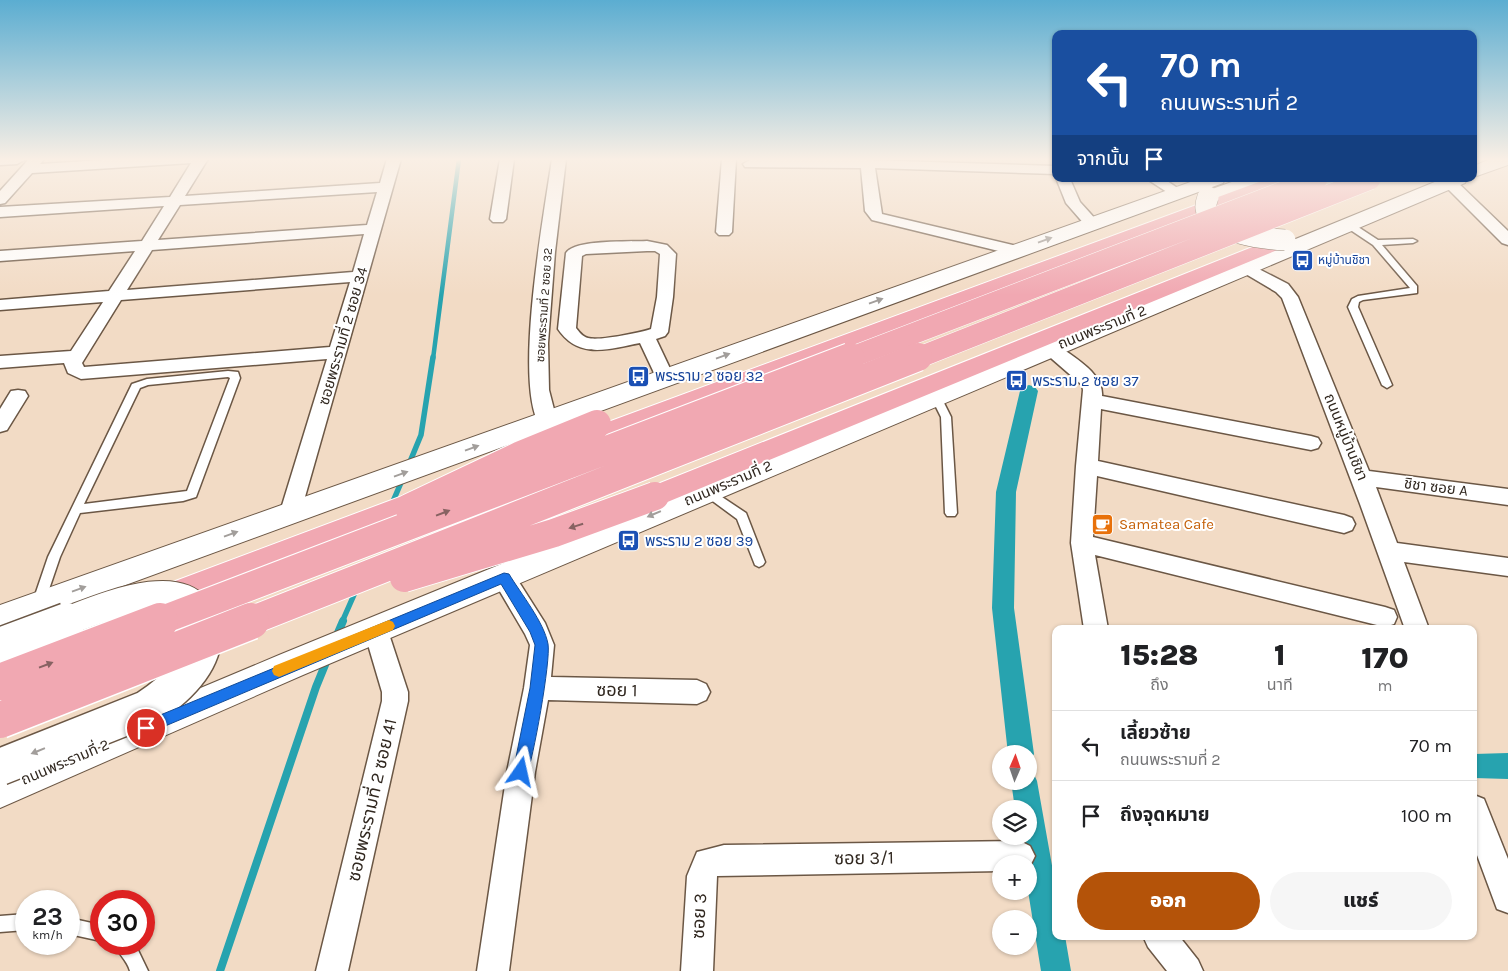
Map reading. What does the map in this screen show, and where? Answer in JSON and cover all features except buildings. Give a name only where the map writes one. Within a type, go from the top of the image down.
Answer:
[{"type":"highway","points":[[230,594],[521,455],[563,437],[1169,204]]},
{"type":"highway","points":[[0,661],[428,497],[662,414],[965,296],[1215,204]]},
{"type":"highway","points":[[0,682],[1251,204]]},
{"type":"highway","points":[[0,720],[1306,204]]},
{"type":"highway","points":[[0,729],[1320,204]]},
{"type":"highway","points":[[236,627],[587,522],[1285,240]]},
{"type":"main road","points":[[0,618],[1145,204]]},
{"type":"main road","points":[[1205,204],[1205,210],[1210,217],[1220,225],[1250,236],[1285,240],[1381,204]]},
{"type":"main road","name":"ถนนพระรามที่ 2","points":[[0,790],[707,491],[1050,348],[1154,307],[1392,204]]},
{"type":"main road","points":[[0,646],[126,599],[142,595],[159,594],[178,597],[191,602],[200,612],[204,623],[201,649],[183,678],[166,696],[146,709],[0,767]]},
{"type":"street","points":[[0,212],[113,204]]},
{"type":"street","points":[[173,204],[77,356],[73,363],[75,370],[81,372],[338,352]]},
{"type":"street","name":"ซอยพระรามที่ 2 ซอย 34","points":[[291,512],[381,204]]},
{"type":"street","points":[[498,220],[500,204]]},
{"type":"street","name":"ซอยพระรามที่ 2 ซอย 32","points":[[547,420],[539,390],[539,343],[553,204]]},
{"type":"street","points":[[724,232],[726,204]]},
{"type":"street","points":[[872,204],[873,211],[877,217],[1015,250]]},
{"type":"street","points":[[1074,204],[1091,223]]},
{"type":"street","points":[[1471,204],[1508,240]]},
{"type":"street","points":[[0,256],[374,229]]},
{"type":"street","points":[[647,246],[665,249],[668,254],[665,297],[659,330],[657,333],[646,336],[592,345],[579,342],[572,335],[567,329],[574,253],[584,249],[647,246]]},
{"type":"street","name":"ถนนหมู่บ้านชิชา","points":[[1245,267],[1282,288],[1290,298],[1363,478],[1391,551],[1416,625]]},
{"type":"street","points":[[0,305],[360,276]]},
{"type":"street","points":[[646,336],[665,377]]},
{"type":"street","points":[[1050,348],[1091,382],[1093,390],[1086,466],[1082,543],[1095,625]]},
{"type":"street","points":[[0,362],[77,356]]},
{"type":"street","points":[[0,425],[18,396]]},
{"type":"street","points":[[1092,401],[1311,443]]},
{"type":"street","points":[[1086,466],[1344,524]]},
{"type":"street","name":"ชิชา ซอย A","points":[[1363,478],[1508,497]]},
{"type":"street","points":[[1082,543],[1385,617]]},
{"type":"street","points":[[1391,551],[1508,567]]},
{"type":"street","points":[[493,971],[521,772],[537,688],[542,645],[536,630],[504,578]]},
{"type":"street","name":"ซอยพระรามที่ 2 ซอย 41","points":[[332,971],[395,701],[395,692],[369,634]]},
{"type":"street","name":"ซอย 1","points":[[537,688],[697,692]]},
{"type":"street","points":[[1477,817],[1508,898]]},
{"type":"street","name":"ซอย 3/1","points":[[708,863],[724,860],[992,856]]},
{"type":"street","name":"ซอย 3","points":[[697,971],[702,876],[708,863]]},
{"type":"street","points":[[1162,940],[1187,971]]},
{"type":"lane","points":[[1349,224],[1376,243],[1414,288],[1414,291],[1410,292],[1362,298],[1355,301],[1353,307],[1387,385]]},
{"type":"lane","points":[[1376,243],[1413,241]]},
{"type":"lane","points":[[38,604],[54,556],[76,509],[136,386],[147,382],[228,374],[236,376],[192,494],[183,497],[76,509]]},
{"type":"lane","points":[[936,397],[946,417],[951,513]]},
{"type":"lane","points":[[707,491],[742,516],[759,562]]},
{"type":"lane","points":[[0,924],[15,923]]},
{"type":"lane","points":[[133,955],[139,971]]},
{"type":"waterway","points":[[433,359],[453,204]]},
{"type":"waterway","points":[[409,464],[421,435],[433,357]]},
{"type":"waterway","points":[[1020,745],[1003,608],[1006,492],[1029,391]]},
{"type":"waterway","points":[[391,506],[403,478]]},
{"type":"waterway","points":[[342,622],[357,588]]},
{"type":"waterway","points":[[337,635],[343,621]]},
{"type":"waterway","points":[[220,971],[316,687],[327,660]]},
{"type":"waterway","points":[[1477,766],[1508,766]]},
{"type":"waterway","points":[[1025,790],[1027,800]]},
{"type":"waterway","points":[[1035,845],[1056,971]]},
{"type":"slow traffic","points":[[279,671],[389,626]]},
{"type":"place","name":"หมู่บ้านชิชา","points":[[1302,260]]},
{"type":"place","name":"พระราม 2 ซอย 32","points":[[639,376]]},
{"type":"place","name":"พระราม 2 ซอย 37","points":[[1016,381]]},
{"type":"place","name":"Samatea Cafe","points":[[1103,524]]},
{"type":"place","name":"พระราม 2 ซอย 39","points":[[629,541]]},
{"type":"route","points":[[146,728],[292,665],[504,578],[536,630],[542,645],[537,688],[521,772]]}]
